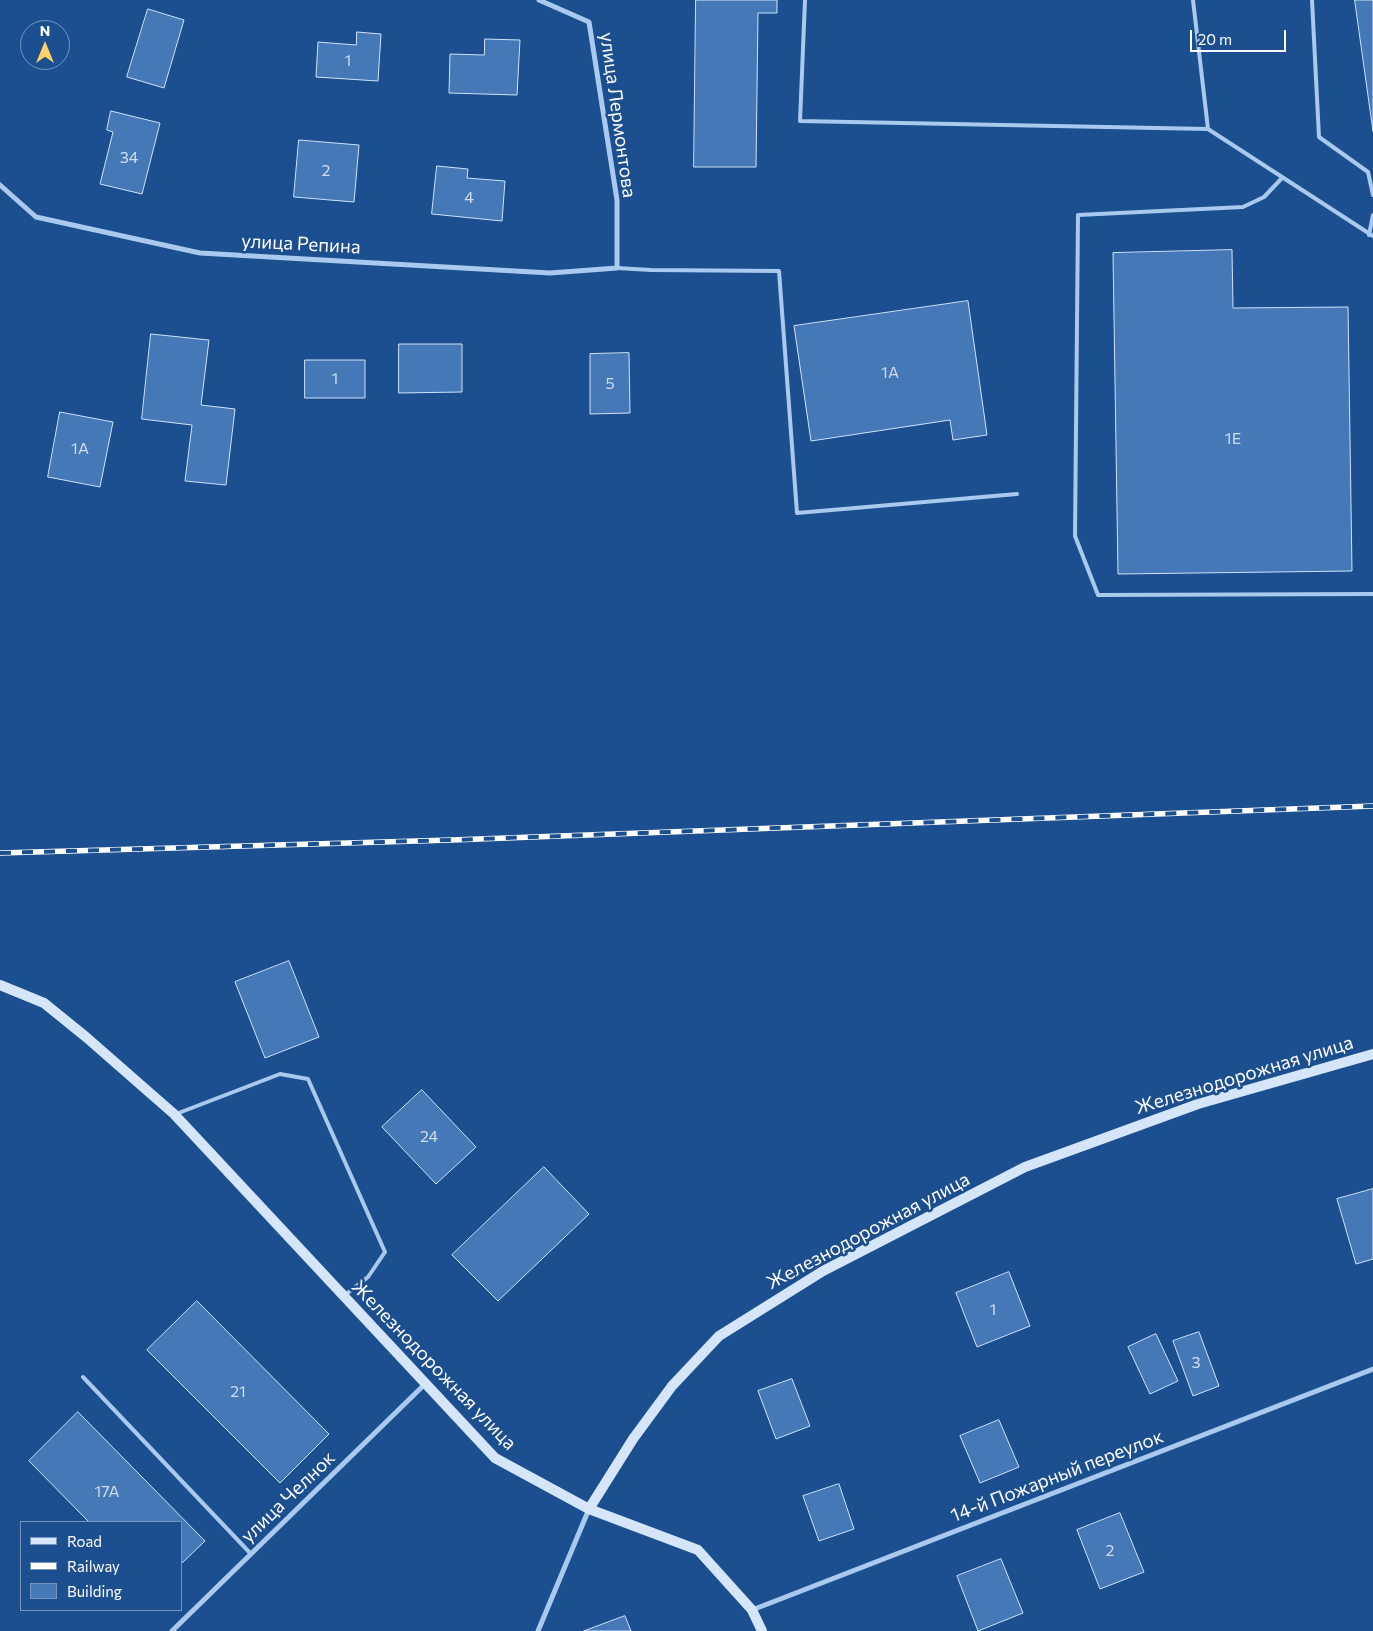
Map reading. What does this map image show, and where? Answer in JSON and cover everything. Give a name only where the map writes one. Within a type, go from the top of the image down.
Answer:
[{"type":"street","name":"улица Лермонтова","points":[[539,0],[589,22],[617,200],[617,268]]},
{"type":"street","name":"улица Репина","points":[[0,184],[36,217],[200,253],[550,273],[617,268]]},
{"type":"street","name":"Железнодорожная улица","points":[[0,985],[44,1003],[174,1114],[495,1458],[589,1510],[633,1439],[672,1386],[720,1336],[823,1271],[1025,1167],[1198,1104],[1373,1054]]},
{"type":"street","name":"14-й Пожарный переулок","points":[[752,1610],[1373,1369]]},
{"type":"street","name":"улица Челнок","points":[[172,1631],[425,1384]]},
{"type":"street","points":[[538,1631],[589,1510],[698,1550],[752,1610],[762,1631]]},
{"type":"lane","points":[[805,0],[800,121],[1208,129],[1371,236],[1373,215]]},
{"type":"lane","points":[[1193,0],[1208,129]]},
{"type":"lane","points":[[1312,0],[1320,137],[1368,172],[1373,195]]},
{"type":"lane","points":[[1282,178],[1264,197],[1243,207],[1078,215],[1075,536],[1098,595],[1373,594]]},
{"type":"lane","points":[[617,268],[779,272],[797,514],[1017,494]]},
{"type":"lane","points":[[174,1114],[280,1074],[308,1079],[385,1252],[368,1277],[343,1297]]},
{"type":"lane","points":[[83,1377],[251,1554]]},
{"type":"building","points":[[696,0],[777,0],[777,13],[758,13],[756,167],[694,167]]},
{"type":"building","points":[[1355,0],[1373,0],[1373,131]]},
{"type":"building","points":[[148,9],[184,20],[164,88],[127,77]]},
{"type":"building","points":[[357,32],[381,34],[378,81],[316,77],[318,42],[356,45]]},
{"type":"building","points":[[485,39],[520,40],[517,95],[449,93],[450,54],[484,55]]},
{"type":"building","points":[[111,111],[160,123],[142,194],[100,184],[113,132],[107,130]]},
{"type":"building","points":[[299,140],[359,145],[354,202],[294,197]]},
{"type":"building","points":[[437,166],[468,169],[467,178],[505,181],[502,221],[432,214]]},
{"type":"building","points":[[1232,250],[1233,308],[1348,307],[1352,571],[1118,574],[1113,253]]},
{"type":"building","points":[[968,301],[987,435],[953,440],[950,420],[811,441],[794,326]]},
{"type":"building","points":[[151,334],[209,340],[201,405],[235,409],[226,485],[185,481],[192,425],[142,419]]},
{"type":"building","points":[[399,344],[462,344],[462,392],[399,393]]},
{"type":"building","points":[[629,353],[630,413],[590,414],[590,354]]},
{"type":"building","points":[[305,360],[365,360],[365,398],[305,398]]},
{"type":"building","points":[[60,412],[113,422],[100,487],[48,477]]},
{"type":"building","points":[[289,961],[319,1037],[265,1058],[235,982]]},
{"type":"building","points":[[422,1090],[476,1147],[436,1184],[382,1127]]},
{"type":"building","points":[[544,1167],[589,1214],[498,1301],[452,1255]]},
{"type":"building","points":[[1373,1189],[1373,1259],[1356,1264],[1337,1199]]},
{"type":"building","points":[[1009,1272],[1030,1326],[977,1347],[956,1293]]},
{"type":"building","points":[[197,1301],[329,1434],[280,1483],[147,1350]]},
{"type":"building","points":[[1199,1332],[1219,1386],[1193,1396],[1173,1341]]},
{"type":"building","points":[[1156,1334],[1178,1381],[1150,1394],[1128,1347]]},
{"type":"building","points":[[792,1379],[810,1426],[776,1439],[758,1391]]},
{"type":"building","points":[[78,1412],[205,1541],[182,1563],[182,1521],[88,1521],[29,1461]]},
{"type":"building","points":[[999,1420],[1019,1467],[980,1483],[960,1436]]},
{"type":"building","points":[[839,1484],[854,1529],[819,1541],[803,1496]]},
{"type":"building","points":[[1120,1513],[1144,1572],[1100,1589],[1077,1530]]},
{"type":"building","points":[[1001,1559],[1023,1613],[978,1631],[957,1576]]},
{"type":"building","points":[[625,1616],[631,1631],[584,1631]]},
{"type":"railway","points":[[0,853],[452,840],[1373,806]]}]
